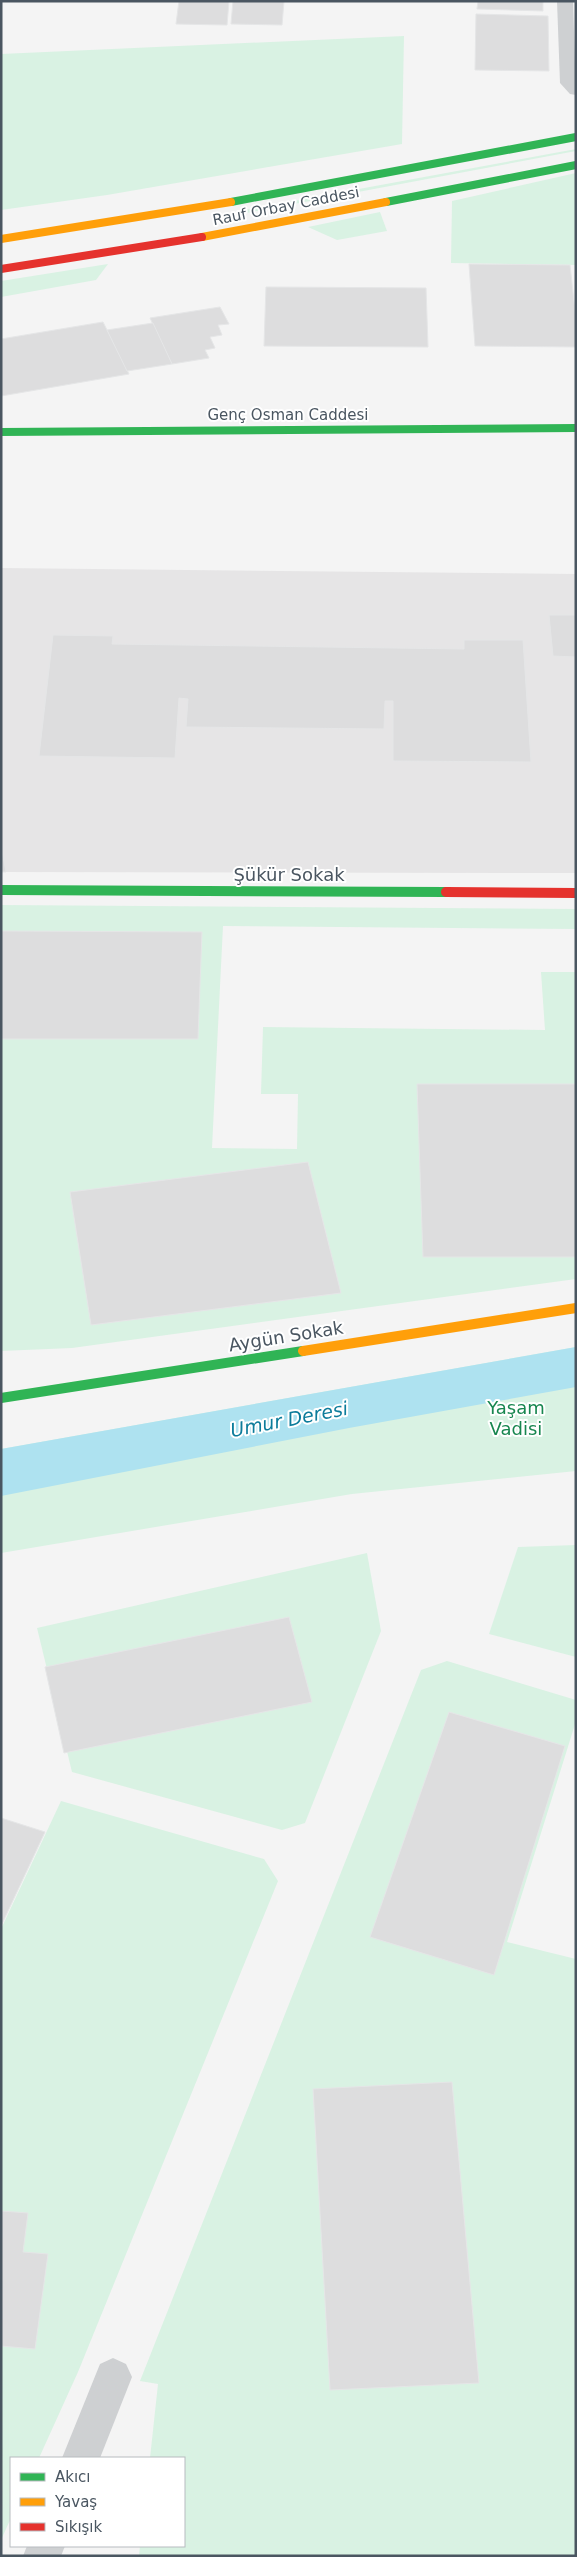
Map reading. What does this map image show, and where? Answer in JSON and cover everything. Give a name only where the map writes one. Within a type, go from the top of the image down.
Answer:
[{"type":"street","points":[[565,1],[569,83],[576,90]]},
{"type":"street","name":"Rauf Orbay Caddesi","points":[[1,240],[192,210],[576,138]]},
{"type":"street","name":"Rauf Orbay Caddesi","points":[[1,270],[243,230],[576,165]]},
{"type":"street","name":"Genç Osman Caddesi","points":[[1,432],[576,428]]},
{"type":"street","name":"Şükür Sokak","points":[[1,890],[576,893]]},
{"type":"street","name":"Aygün Sokak","points":[[1,1398],[576,1308]]},
{"type":"street","points":[[81,2457],[113,2377]]},
{"type":"shaded area","points":[[1,568],[576,574],[576,873],[1,872]]},
{"type":"green space","points":[[404,36],[402,144],[107,195],[1,210],[1,54]]},
{"type":"green space","points":[[576,149],[576,151],[241,214],[239,211]]},
{"type":"green space","points":[[576,173],[576,265],[451,263],[452,201]]},
{"type":"green space","points":[[380,212],[387,231],[337,240],[308,227]]},
{"type":"green space","points":[[108,264],[96,280],[1,297],[1,281]]},
{"type":"green space","points":[[1,905],[576,909],[576,929],[223,926],[212,1148],[297,1149],[298,1094],[261,1094],[263,1027],[545,1030],[541,972],[576,972],[576,1279],[72,1348],[1,1351]]},
{"type":"green space","name":"Yaşam Vadisi","points":[[576,1347],[576,1471],[352,1494],[1,1553],[1,1449]]},
{"type":"green space","points":[[576,1545],[576,1657],[489,1634],[518,1547]]},
{"type":"green space","points":[[367,1553],[381,1631],[305,1823],[282,1830],[72,1772],[37,1628]]},
{"type":"green space","points":[[447,1661],[576,1700],[576,1721],[507,1942],[576,1959],[576,2556],[139,2556],[140,2547],[185,2547],[185,2457],[150,2457],[158,2384],[140,2381],[421,1670]]},
{"type":"green space","points":[[61,1801],[264,1859],[278,1881],[78,2372],[39,2457],[10,2457],[10,2520],[1,2540],[1,1929]]},
{"type":"water","name":"Umur Deresi","points":[[576,1347],[576,1387],[349,1428],[1,1496],[1,1449]]},
{"type":"building","points":[[179,1],[229,1],[227,25],[176,24]]},
{"type":"building","points":[[233,1],[284,1],[282,25],[231,24]]},
{"type":"building","points":[[478,1],[543,1],[543,11],[477,9]]},
{"type":"building","points":[[476,14],[548,16],[549,71],[475,70]]},
{"type":"building","points":[[469,264],[570,265],[576,320],[576,347],[475,346]]},
{"type":"building","points":[[266,287],[426,288],[428,347],[264,346]]},
{"type":"building","points":[[220,307],[229,324],[218,325],[222,335],[210,337],[215,348],[205,350],[209,358],[172,364],[150,318]]},
{"type":"building","points":[[103,322],[129,374],[1,396],[1,339]]},
{"type":"building","points":[[153,323],[172,364],[127,371],[107,330]]},
{"type":"building","points":[[549,615],[576,615],[576,657],[553,656]]},
{"type":"building","points":[[53,635],[113,636],[112,644],[464,649],[464,640],[523,640],[531,762],[393,761],[393,701],[385,701],[384,729],[186,727],[188,699],[179,698],[175,758],[39,756]]},
{"type":"building","points":[[1,846],[6,872],[1,872]]},
{"type":"building","points":[[1,931],[202,932],[198,1039],[1,1039]]},
{"type":"building","points":[[417,1084],[576,1084],[576,1257],[423,1257]]},
{"type":"building","points":[[308,1162],[341,1293],[91,1325],[70,1192]]},
{"type":"building","points":[[289,1617],[312,1702],[64,1753],[45,1667]]},
{"type":"building","points":[[449,1712],[565,1746],[494,1975],[370,1937]]},
{"type":"building","points":[[1,1818],[45,1832],[1,1926]]},
{"type":"building","points":[[452,2082],[479,2383],[330,2390],[313,2089]]},
{"type":"building","points":[[1,2211],[28,2213],[23,2252],[48,2254],[35,2349],[1,2346]]},
{"type":"traffic: fast","points":[[231,202],[576,137]]},
{"type":"traffic: fast","points":[[386,202],[576,165]]},
{"type":"traffic: fast","points":[[1,432],[576,428]]},
{"type":"traffic: fast","points":[[1,890],[446,892]]},
{"type":"traffic: fast","points":[[1,1398],[303,1351]]},
{"type":"traffic: slow","points":[[1,239],[231,202]]},
{"type":"traffic: slow","points":[[202,237],[386,202]]},
{"type":"traffic: slow","points":[[303,1351],[576,1308]]},
{"type":"traffic: jam","points":[[1,269],[202,237]]},
{"type":"traffic: jam","points":[[446,892],[576,893]]}]
